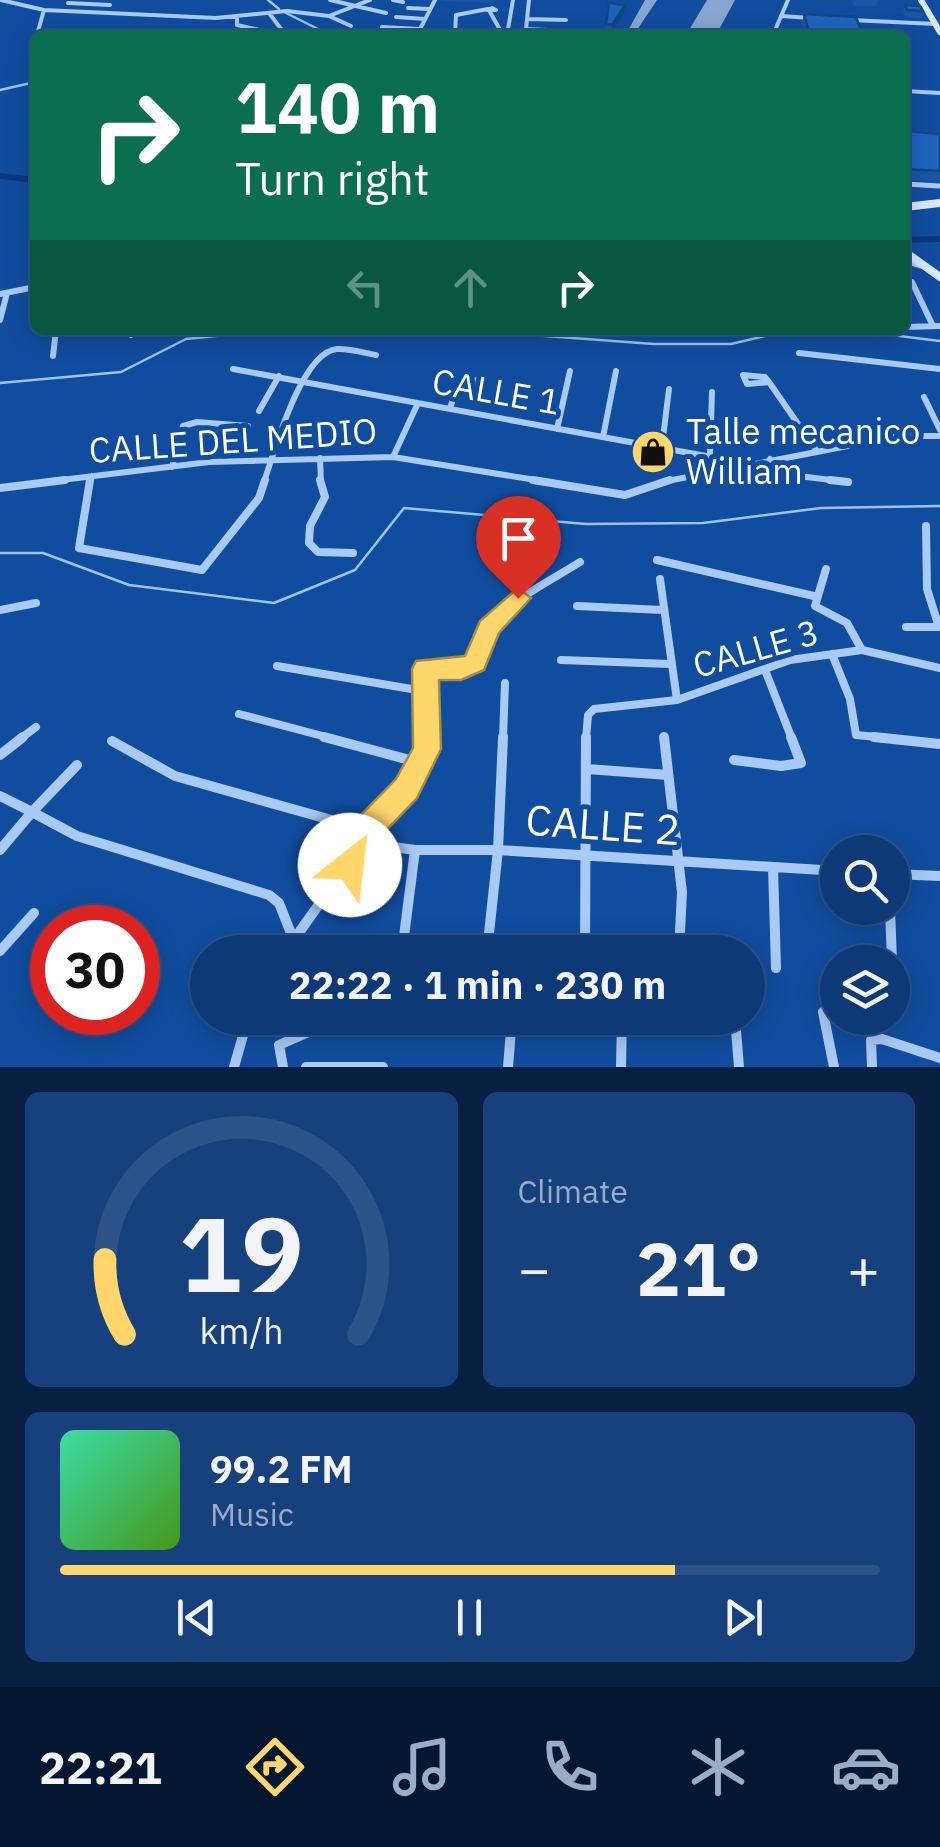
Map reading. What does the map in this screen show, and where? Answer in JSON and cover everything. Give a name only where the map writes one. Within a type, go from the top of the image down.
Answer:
[{"type":"main road","points":[[921,0],[940,32]]},
{"type":"main road","points":[[910,206],[940,202]]},
{"type":"main road","points":[[910,256],[940,277]]},
{"type":"street","points":[[1,0],[44,10],[100,13],[237,17],[294,11],[330,16],[351,26]]},
{"type":"street","points":[[100,13],[116,0]]},
{"type":"street","points":[[330,0],[386,13]]},
{"type":"street","points":[[330,16],[370,0]]},
{"type":"street","points":[[393,0],[403,2]]},
{"type":"street","points":[[382,27],[420,29],[435,0]]},
{"type":"street","points":[[509,30],[513,0]]},
{"type":"street","points":[[529,0],[526,29],[547,30]]},
{"type":"street","points":[[775,30],[788,0]]},
{"type":"street","points":[[68,3],[110,5]]},
{"type":"street","points":[[454,30],[454,18],[471,9],[491,11],[503,3]]},
{"type":"street","points":[[408,8],[429,9]]},
{"type":"street","points":[[38,30],[44,10]]},
{"type":"street","points":[[491,11],[499,30]]},
{"type":"street","points":[[269,13],[282,30]]},
{"type":"street","points":[[781,16],[820,18]]},
{"type":"street","points":[[237,17],[235,24],[261,30]]},
{"type":"street","points":[[396,18],[425,19]]},
{"type":"street","points":[[528,19],[566,20]]},
{"type":"street","points":[[839,19],[938,24]]},
{"type":"street","points":[[910,91],[940,93]]},
{"type":"street","points":[[910,184],[940,186]]},
{"type":"street","points":[[910,262],[922,266]]},
{"type":"street","points":[[912,282],[937,326]]},
{"type":"street","points":[[0,320],[3,294],[30,288]]},
{"type":"street","points":[[910,325],[937,326]]},
{"type":"street","points":[[53,356],[55,335]]},
{"type":"street","points":[[92,476],[84,495],[79,548],[199,570],[259,498],[303,380],[329,350],[376,355]]},
{"type":"street","points":[[799,353],[940,369]]},
{"type":"street","name":"CALLE 1","points":[[233,369],[710,454],[749,465]]},
{"type":"street","points":[[557,429],[570,371]]},
{"type":"street","points":[[603,437],[616,372]]},
{"type":"street","points":[[259,410],[279,376]]},
{"type":"street","points":[[450,408],[456,391],[478,380]]},
{"type":"street","points":[[769,382],[816,450]]},
{"type":"street","points":[[662,446],[669,389]]},
{"type":"street","points":[[710,454],[712,392]]},
{"type":"street","points":[[924,396],[940,433]]},
{"type":"street","points":[[394,458],[418,404]]},
{"type":"street","points":[[172,466],[183,426],[197,422],[248,426]]},
{"type":"street","name":"CALLE DEL MEDIO","points":[[0,488],[172,466],[273,458],[394,458],[626,495],[681,476],[899,436],[940,433]]},
{"type":"street","points":[[320,458],[318,476],[325,497],[310,526],[309,543],[318,552],[353,554]]},
{"type":"street","points":[[770,459],[790,475],[848,482]]},
{"type":"street","points":[[906,627],[940,627],[925,576],[926,526]]},
{"type":"street","points":[[657,560],[814,596]]},
{"type":"street","points":[[298,935],[365,843],[367,830],[406,788],[421,763],[427,749],[425,669],[461,670],[474,663],[501,612],[580,562]]},
{"type":"street","points":[[826,569],[814,596],[818,609],[847,623],[862,650]]},
{"type":"street","points":[[660,579],[678,700]]},
{"type":"street","points":[[0,610],[36,603]]},
{"type":"street","points":[[576,606],[663,610]]},
{"type":"street","name":"CALLE 3","points":[[587,769],[588,715],[602,707],[678,700],[790,660],[862,650],[940,668]]},
{"type":"street","points":[[832,654],[850,700],[856,735],[940,744]]},
{"type":"street","points":[[561,660],[670,664]]},
{"type":"street","points":[[278,666],[346,682],[357,677],[423,691]]},
{"type":"street","points":[[734,760],[780,766],[801,763],[765,670]]},
{"type":"street","points":[[490,935],[498,850],[505,683]]},
{"type":"street","points":[[239,714],[421,763]]},
{"type":"street","points":[[0,754],[36,727]]},
{"type":"street","points":[[664,736],[680,864],[679,935]]},
{"type":"street","points":[[112,741],[175,776],[367,830]]},
{"type":"street","points":[[0,850],[76,765]]},
{"type":"street","points":[[585,935],[587,769],[668,775]]},
{"type":"street","points":[[0,796],[77,836],[269,895],[280,903],[292,935]]},
{"type":"street","name":"CALLE 2","points":[[365,843],[414,850],[498,850],[585,859],[820,870]]},
{"type":"street","points":[[404,935],[414,850]]},
{"type":"street","points":[[772,866],[776,968]]},
{"type":"street","points":[[910,875],[940,876]]},
{"type":"street","points":[[0,951],[30,917]]},
{"type":"street","points":[[234,1067],[243,1035]]},
{"type":"street","points":[[283,1067],[279,1045],[302,1035]]},
{"type":"street","points":[[508,1067],[511,1035]]},
{"type":"street","points":[[621,1067],[622,1035]]},
{"type":"street","points":[[736,1035],[739,1067]]},
{"type":"street","points":[[828,1035],[834,1067]]},
{"type":"street","points":[[872,1067],[871,1040],[882,1039],[940,1058]]},
{"type":"street","points":[[306,1067],[383,1067]]},
{"type":"building","points":[[609,3],[625,5],[612,25],[606,24]]},
{"type":"building","points":[[905,5],[920,6],[923,11],[907,10]]},
{"type":"building","points":[[804,14],[856,17],[861,30],[808,30]]},
{"type":"building","points":[[910,131],[940,134],[940,171],[910,169]]},
{"type":"waterway","points":[[268,0],[279,9]]},
{"type":"waterway","points":[[286,13],[320,30]]},
{"type":"waterway","points":[[0,90],[30,83]]},
{"type":"waterway","points":[[0,176],[30,179]]},
{"type":"waterway","points":[[910,240],[940,239]]},
{"type":"waterway","points":[[0,383],[121,372],[186,339],[226,335]]},
{"type":"waterway","points":[[531,335],[654,344],[731,344],[769,335]]},
{"type":"waterway","points":[[891,335],[940,341]]},
{"type":"waterway","points":[[0,553],[43,553],[129,585],[274,603],[355,570],[404,508],[586,524],[703,523],[821,508],[940,506]]},
{"type":"taxiway","points":[[631,30],[651,0]]},
{"type":"runway","points":[[704,30],[721,0]]},
{"type":"place","name":"Talle mecanico William","points":[[653,452]]},
{"type":"route","points":[[350,865],[365,843],[367,830],[406,788],[427,749],[425,669],[461,670],[474,663],[489,628],[518,598]]}]
